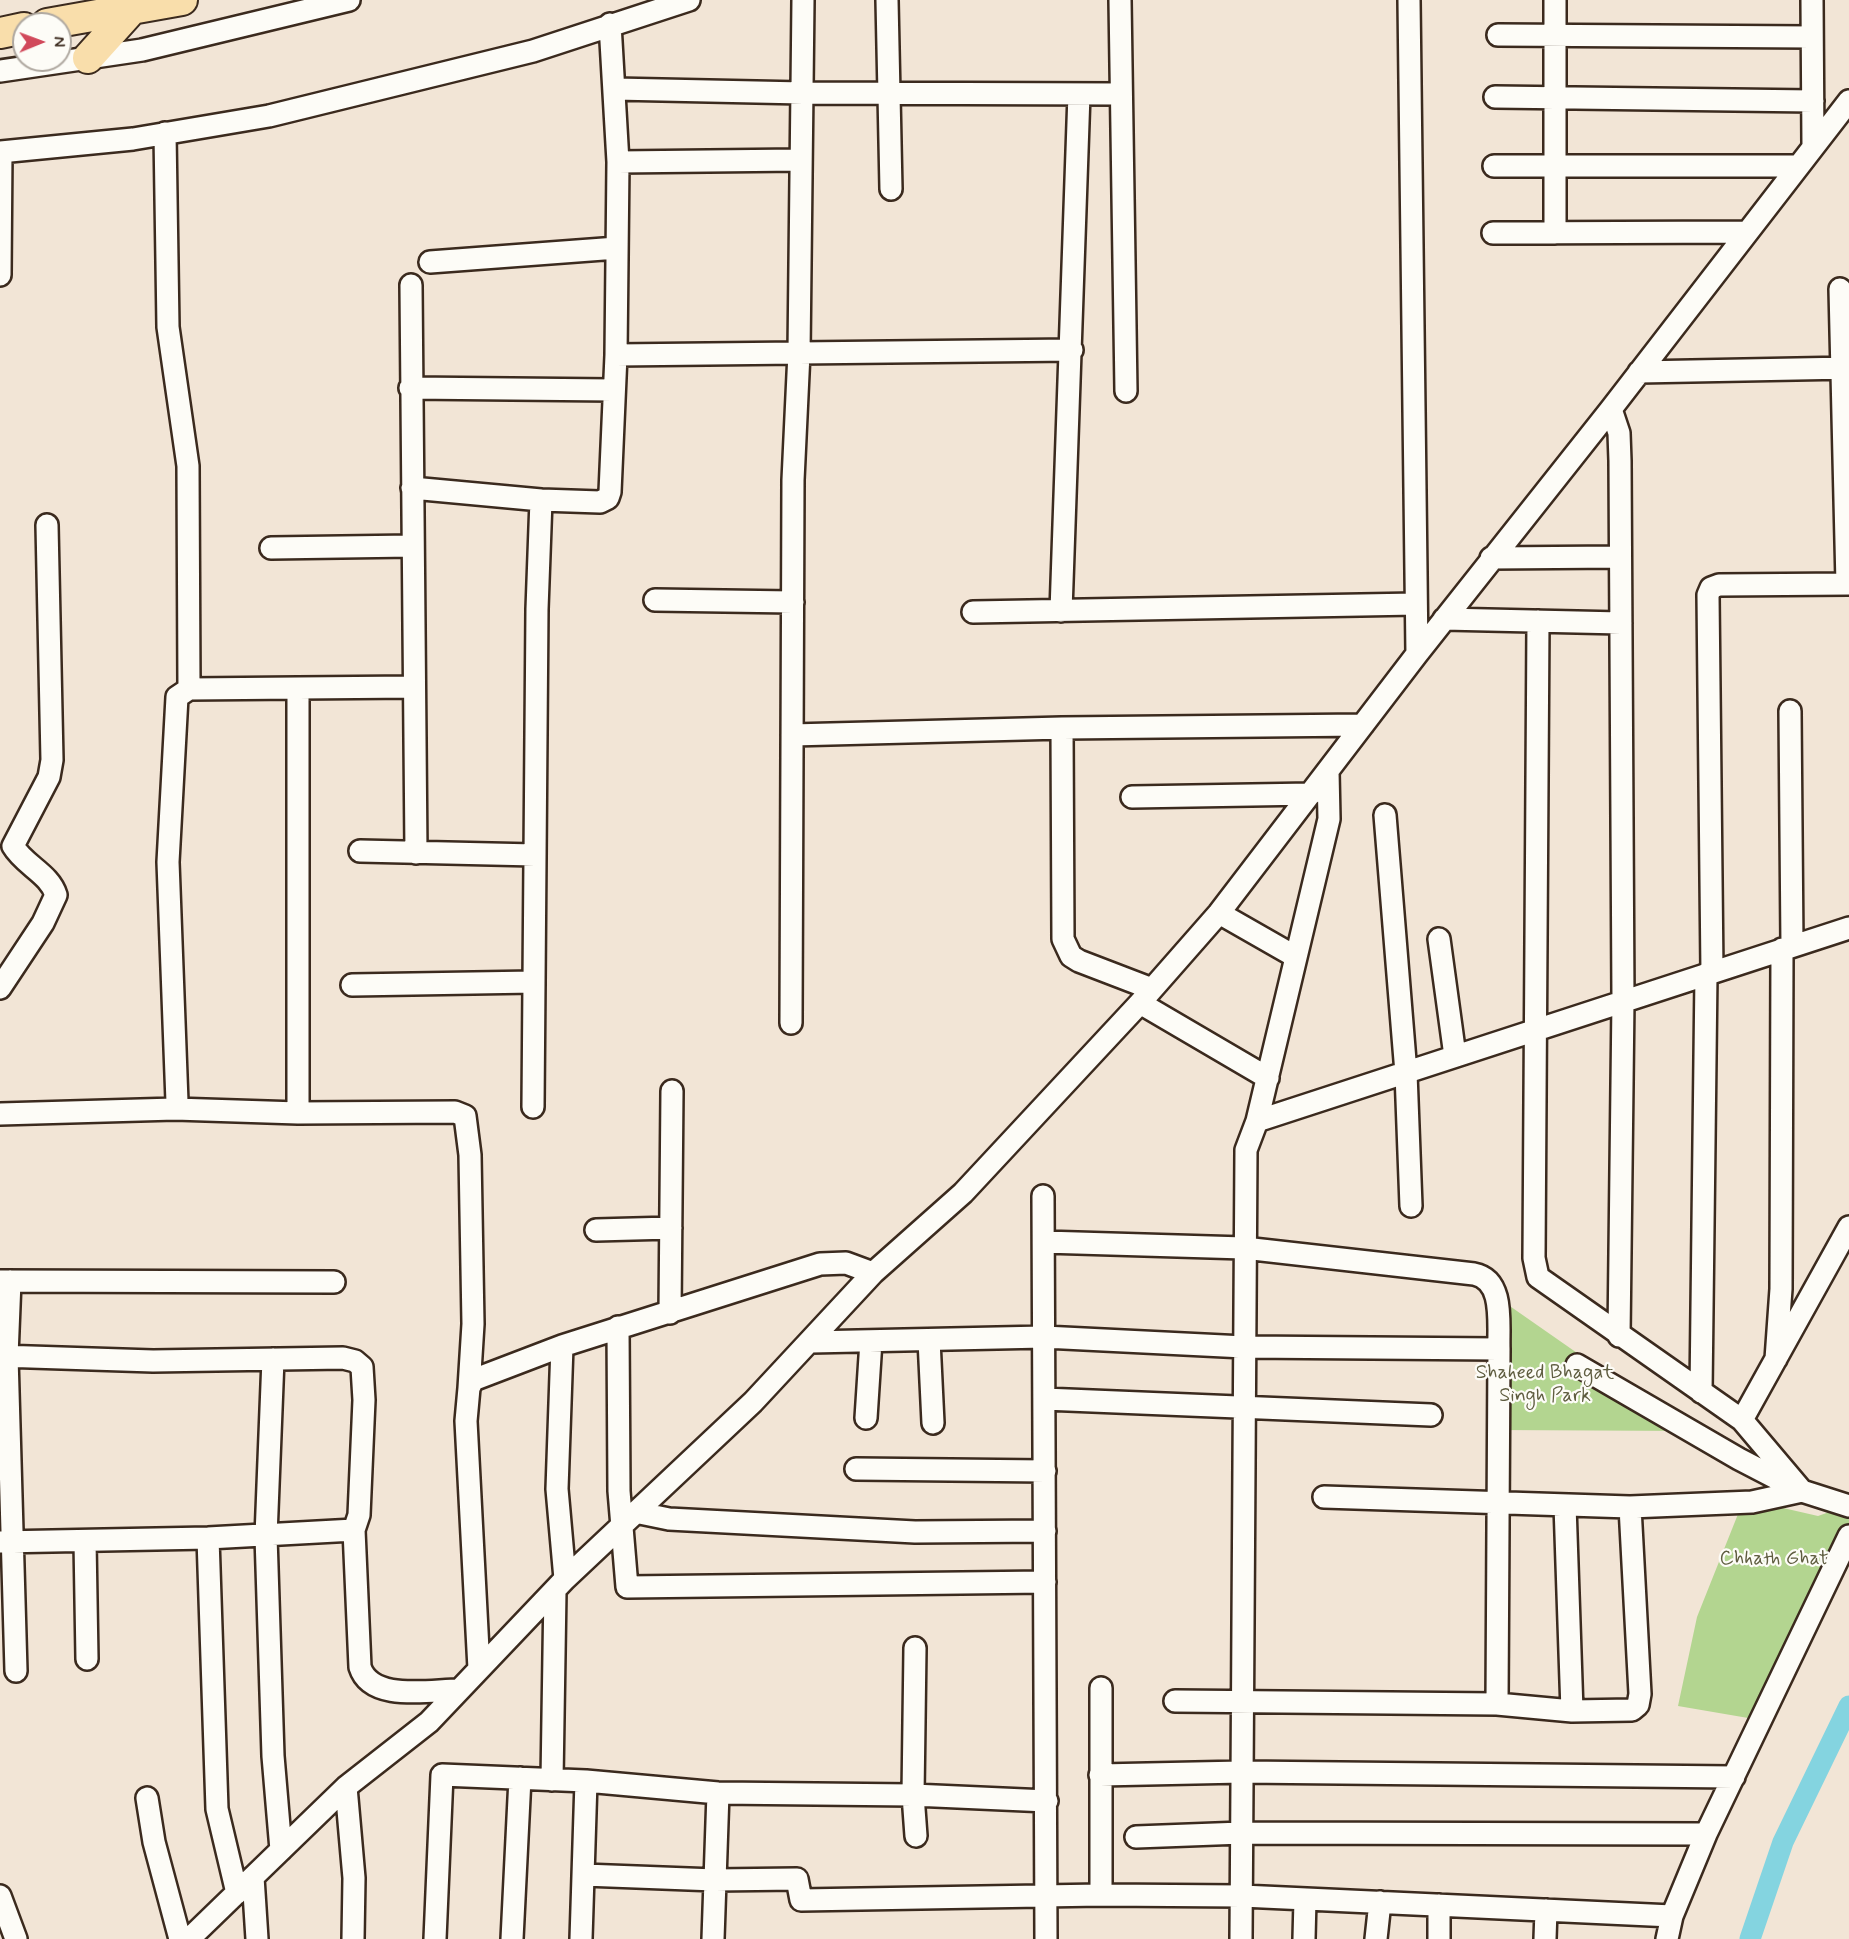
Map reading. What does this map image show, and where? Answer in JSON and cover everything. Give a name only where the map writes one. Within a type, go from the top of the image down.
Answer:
[{"type":"highway","points":[[72,19],[182,0]]},
{"type":"highway","points":[[88,58],[133,8]]},
{"type":"street","points":[[0,71],[142,50],[227,32],[349,0]]},
{"type":"street","points":[[0,275],[1,152],[165,134],[269,116],[483,65],[689,0]]},
{"type":"street","points":[[791,1023],[794,480],[799,353],[803,0]]},
{"type":"street","points":[[887,0],[891,189]]},
{"type":"street","points":[[1120,0],[1126,391]]},
{"type":"street","points":[[1409,0],[1417,654]]},
{"type":"street","points":[[1555,0],[1555,233]]},
{"type":"street","points":[[1812,0],[1813,146]]},
{"type":"street","points":[[412,488],[586,503],[608,498],[616,355],[618,162],[610,24]]},
{"type":"street","points":[[1498,35],[1812,37]]},
{"type":"street","points":[[615,89],[803,93],[1120,94]]},
{"type":"street","points":[[1061,611],[1072,350],[1079,94]]},
{"type":"street","points":[[1495,97],[1813,101]]},
{"type":"street","points":[[189,1939],[346,1787],[429,1722],[560,1585],[628,1518],[753,1402],[873,1273],[963,1193],[1146,996],[1219,913],[1491,558],[1611,409],[1849,101]]},
{"type":"street","points":[[165,134],[168,327],[188,466],[189,688]]},
{"type":"street","points":[[618,162],[800,160]]},
{"type":"street","points":[[1494,166],[1798,166]]},
{"type":"street","points":[[1493,232],[1746,232]]},
{"type":"street","points":[[430,262],[617,248]]},
{"type":"street","points":[[411,285],[410,388],[416,853]]},
{"type":"street","points":[[1701,1392],[1709,973],[1708,595],[1711,588],[1719,585],[1848,584],[1845,368],[1840,289]]},
{"type":"street","points":[[616,355],[1072,350]]},
{"type":"street","points":[[1639,372],[1845,368]]},
{"type":"street","points":[[410,388],[614,390]]},
{"type":"street","points":[[1611,409],[1619,433],[1621,623],[1623,1000],[1619,1336]]},
{"type":"street","points":[[533,1107],[541,500]]},
{"type":"street","points":[[0,988],[43,923],[56,895],[49,881],[24,861],[7,842],[15,837],[49,777],[52,760],[47,525]]},
{"type":"street","points":[[271,548],[412,546]]},
{"type":"street","points":[[1491,558],[1620,557]]},
{"type":"street","points":[[656,600],[793,602]]},
{"type":"street","points":[[973,612],[1416,604]]},
{"type":"street","points":[[1444,619],[1621,623]]},
{"type":"street","points":[[1538,621],[1534,1258],[1538,1277],[1619,1336],[1742,1420],[1802,1491]]},
{"type":"street","points":[[175,1109],[177,1102],[168,862],[177,697],[189,688],[414,687]]},
{"type":"street","points":[[298,688],[298,1113]]},
{"type":"street","points":[[1776,1359],[1781,1289],[1790,711]]},
{"type":"street","points":[[792,735],[1062,728],[1363,725]]},
{"type":"street","points":[[1062,728],[1064,939],[1066,949],[1079,962],[1146,996],[1268,1078]]},
{"type":"street","points":[[1241,1939],[1246,1149],[1257,1121],[1268,1078],[1329,819],[1328,771]]},
{"type":"street","points":[[1132,797],[1311,794]]},
{"type":"street","points":[[1385,815],[1406,1073],[1411,1206]]},
{"type":"street","points":[[360,851],[535,855]]},
{"type":"street","points":[[1219,913],[1296,957]]},
{"type":"street","points":[[1257,1121],[1849,928]]},
{"type":"street","points":[[1439,939],[1455,1056]]},
{"type":"street","points":[[352,985],[534,981]]},
{"type":"street","points":[[670,1313],[672,1091]]},
{"type":"street","points":[[0,1114],[175,1109],[298,1113],[455,1112],[465,1116],[470,1155],[473,1324],[466,1421],[479,1669]]},
{"type":"street","points":[[1043,1196],[1046,1939]]},
{"type":"street","points":[[1742,1420],[1849,1227]]},
{"type":"street","points":[[596,1230],[671,1228]]},
{"type":"street","points":[[1044,1242],[1244,1248],[1484,1276],[1492,1283],[1496,1294],[1499,1349],[1500,1503],[1497,1704]]},
{"type":"street","points":[[469,1388],[473,1380],[483,1375],[562,1346],[832,1261],[846,1263],[873,1273]]},
{"type":"street","points":[[16,1671],[6,1541],[3,1356],[5,1281],[334,1282]]},
{"type":"street","points":[[618,1327],[628,1518],[627,1587],[1045,1582]]},
{"type":"street","points":[[811,1342],[1044,1337],[1244,1347],[1499,1349]]},
{"type":"street","points":[[928,1340],[933,1423]]},
{"type":"street","points":[[866,1418],[871,1341]]},
{"type":"street","points":[[552,1780],[560,1585],[557,1489],[562,1346]]},
{"type":"street","points":[[3,1356],[153,1361],[343,1358],[356,1360],[362,1367],[364,1400],[359,1515],[354,1530],[360,1667],[364,1678],[372,1686],[391,1690],[459,1690]]},
{"type":"street","points":[[273,1359],[266,1536],[273,1756],[281,1850]]},
{"type":"street","points":[[1576,1365],[1738,1459],[1802,1491],[1849,1506]]},
{"type":"street","points":[[1044,1399],[1431,1415]]},
{"type":"street","points":[[856,1469],[1045,1471]]},
{"type":"street","points":[[1324,1497],[1630,1507],[1752,1502],[1802,1491]]},
{"type":"street","points":[[1565,1505],[1572,1711]]},
{"type":"street","points":[[1174,1701],[1497,1704],[1572,1711],[1632,1710],[1638,1705],[1640,1694],[1630,1507]]},
{"type":"street","points":[[628,1518],[915,1532],[1045,1531]]},
{"type":"street","points":[[6,1541],[85,1541],[137,1537],[208,1538],[354,1530]]},
{"type":"street","points":[[1667,1939],[1672,1916],[1706,1834],[1849,1536]]},
{"type":"street","points":[[208,1538],[218,1809],[237,1893]]},
{"type":"street","points":[[85,1541],[87,1659]]},
{"type":"street","points":[[915,1648],[913,1795],[916,1836]]},
{"type":"street","points":[[1101,1688],[1101,1894]]},
{"type":"street","points":[[1100,1775],[1242,1772],[1734,1777]]},
{"type":"street","points":[[435,1939],[442,1775],[586,1781],[718,1793],[913,1795],[1047,1801]]},
{"type":"street","points":[[512,1939],[520,1778]]},
{"type":"street","points":[[581,1939],[586,1781]]},
{"type":"street","points":[[346,1787],[354,1878],[353,1939]]},
{"type":"street","points":[[713,1939],[718,1793]]},
{"type":"street","points":[[147,1798],[154,1842],[180,1939]]},
{"type":"street","points":[[1136,1837],[1242,1833],[1706,1834]]},
{"type":"street","points":[[584,1875],[715,1880],[796,1879],[801,1900],[1101,1894],[1242,1896],[1672,1916]]},
{"type":"street","points":[[253,1877],[257,1939]]},
{"type":"street","points":[[0,1896],[16,1939]]},
{"type":"street","points":[[1304,1939],[1305,1899]]},
{"type":"street","points":[[1376,1939],[1380,1902]]},
{"type":"street","points":[[1439,1905],[1439,1939]]},
{"type":"street","points":[[1545,1939],[1546,1910]]},
{"type":"green space","name":"Shaheed Bhagat Singh Park","points":[[1504,1302],[1689,1431],[1497,1430]]},
{"type":"green space","name":"Chhath Ghat","points":[[1744,1499],[1818,1516],[1849,1505],[1849,1524],[1754,1719],[1678,1706],[1697,1617]]},
{"type":"waterway","points":[[1750,1939],[1783,1842],[1849,1706]]}]
